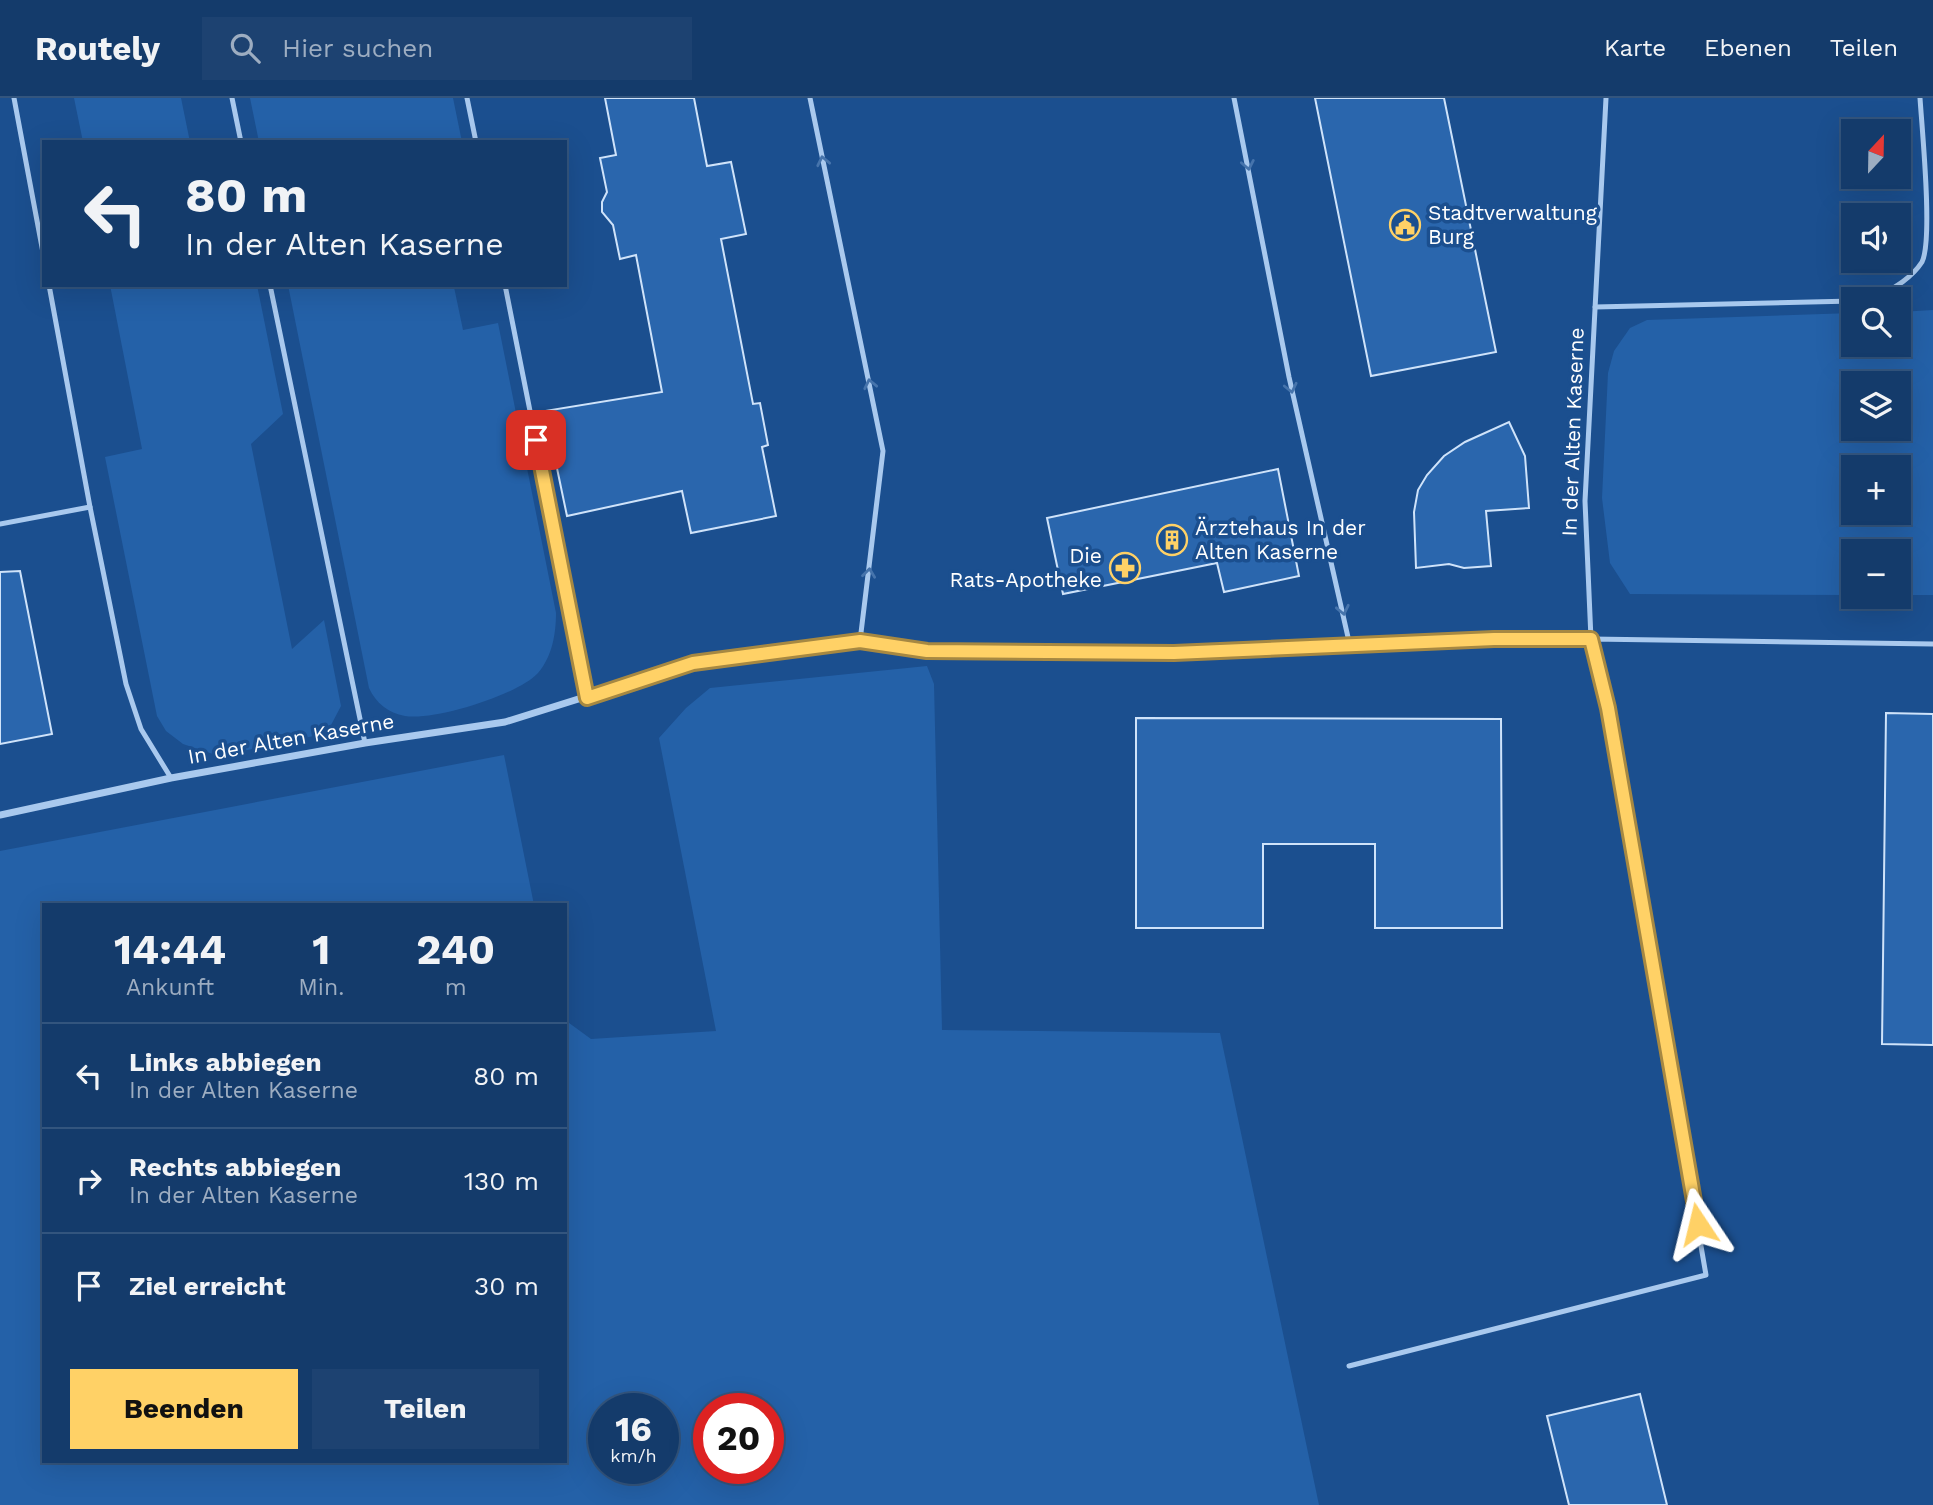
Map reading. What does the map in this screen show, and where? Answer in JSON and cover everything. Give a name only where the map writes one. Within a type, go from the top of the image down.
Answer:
[{"type":"street","name":"In der Alten Kaserne","points":[[0,815],[171,778],[365,743],[505,722],[693,663],[860,641],[927,651],[1174,653],[1447,641]]},
{"type":"lane","points":[[14,98],[42,247]]},
{"type":"lane","points":[[232,98],[241,140]]},
{"type":"lane","points":[[467,98],[476,140]]},
{"type":"lane","points":[[810,98],[883,451],[860,641]]},
{"type":"lane","points":[[1234,98],[1289,377],[1351,647]]},
{"type":"lane","name":"In der Alten Kaserne","points":[[1447,641],[1591,639],[1585,501],[1605,98]]},
{"type":"lane","points":[[1895,287],[1922,261],[1929,232],[1920,98]]},
{"type":"lane","points":[[49,287],[126,684],[141,729],[171,778]]},
{"type":"lane","points":[[270,287],[365,743]]},
{"type":"lane","points":[[505,287],[587,698]]},
{"type":"lane","name":"In der Alten Kaserne","points":[[1595,307],[1841,301]]},
{"type":"lane","points":[[0,524],[90,507]]},
{"type":"lane","points":[[1349,1366],[1706,1275],[1608,708],[1591,639],[1933,644]]},
{"type":"shaded area","points":[[74,98],[181,98],[190,140],[83,140]]},
{"type":"shaded area","points":[[250,98],[453,98],[462,140],[259,140]]},
{"type":"shaded area","points":[[110,287],[257,287],[283,414],[251,444],[292,649],[324,620],[341,706],[330,727],[323,734],[219,756],[183,744],[166,731],[157,716],[105,457],[142,449]]},
{"type":"shaded area","points":[[288,287],[454,287],[463,330],[498,323],[556,613],[554,637],[550,653],[538,673],[513,690],[475,705],[435,714],[405,716],[379,703],[369,688]]},
{"type":"shaded area","points":[[1933,310],[1933,595],[1911,595],[1911,539],[1841,539],[1841,595],[1630,594],[1610,563],[1602,498],[1608,373],[1614,351],[1630,328],[1647,320],[1841,313],[1841,357],[1911,357],[1911,311]]},
{"type":"shaded area","points":[[927,666],[934,684],[942,1030],[1220,1033],[1319,1505],[0,1505],[0,851],[504,755],[534,903],[42,903],[42,1463],[567,1463],[567,1021],[591,1039],[716,1031],[659,738],[686,708],[710,688]]},
{"type":"building","points":[[605,98],[694,98],[707,166],[731,162],[746,234],[721,239],[753,404],[760,403],[768,445],[762,447],[776,516],[691,533],[682,491],[567,516],[545,411],[662,392],[636,255],[620,259],[613,225],[602,212],[602,202],[607,192],[600,158],[616,155]]},
{"type":"building","name":"Stadtverwaltung Burg","points":[[1315,98],[1444,98],[1496,352],[1371,376]]},
{"type":"building","points":[[1509,422],[1525,456],[1529,508],[1486,511],[1491,566],[1464,568],[1449,564],[1416,568],[1414,512],[1418,490],[1427,475],[1444,456],[1465,442]]},
{"type":"building","name":"Ärztehaus In der Alten Kaserne","points":[[1278,469],[1299,576],[1224,592],[1217,563],[1063,594],[1047,518]]},
{"type":"building","points":[[20,571],[52,734],[0,744],[0,572]]},
{"type":"building","points":[[1886,713],[1933,714],[1933,1045],[1882,1044]]},
{"type":"building","points":[[1136,718],[1501,719],[1502,928],[1375,928],[1375,844],[1263,844],[1263,928],[1136,928]]},
{"type":"building","points":[[1640,1394],[1667,1505],[1569,1505],[1547,1416]]},
{"type":"place","name":"Stadtverwaltung Burg","points":[[1405,225]]},
{"type":"place","name":"Ärztehaus In der Alten Kaserne","points":[[1172,540]]},
{"type":"place","name":"Die Rats-Apotheke","points":[[1125,568]]},
{"type":"route","points":[[536,440],[587,698],[693,663],[860,641],[927,651],[1174,653],[1494,639],[1591,639],[1608,708],[1698,1224]]}]
